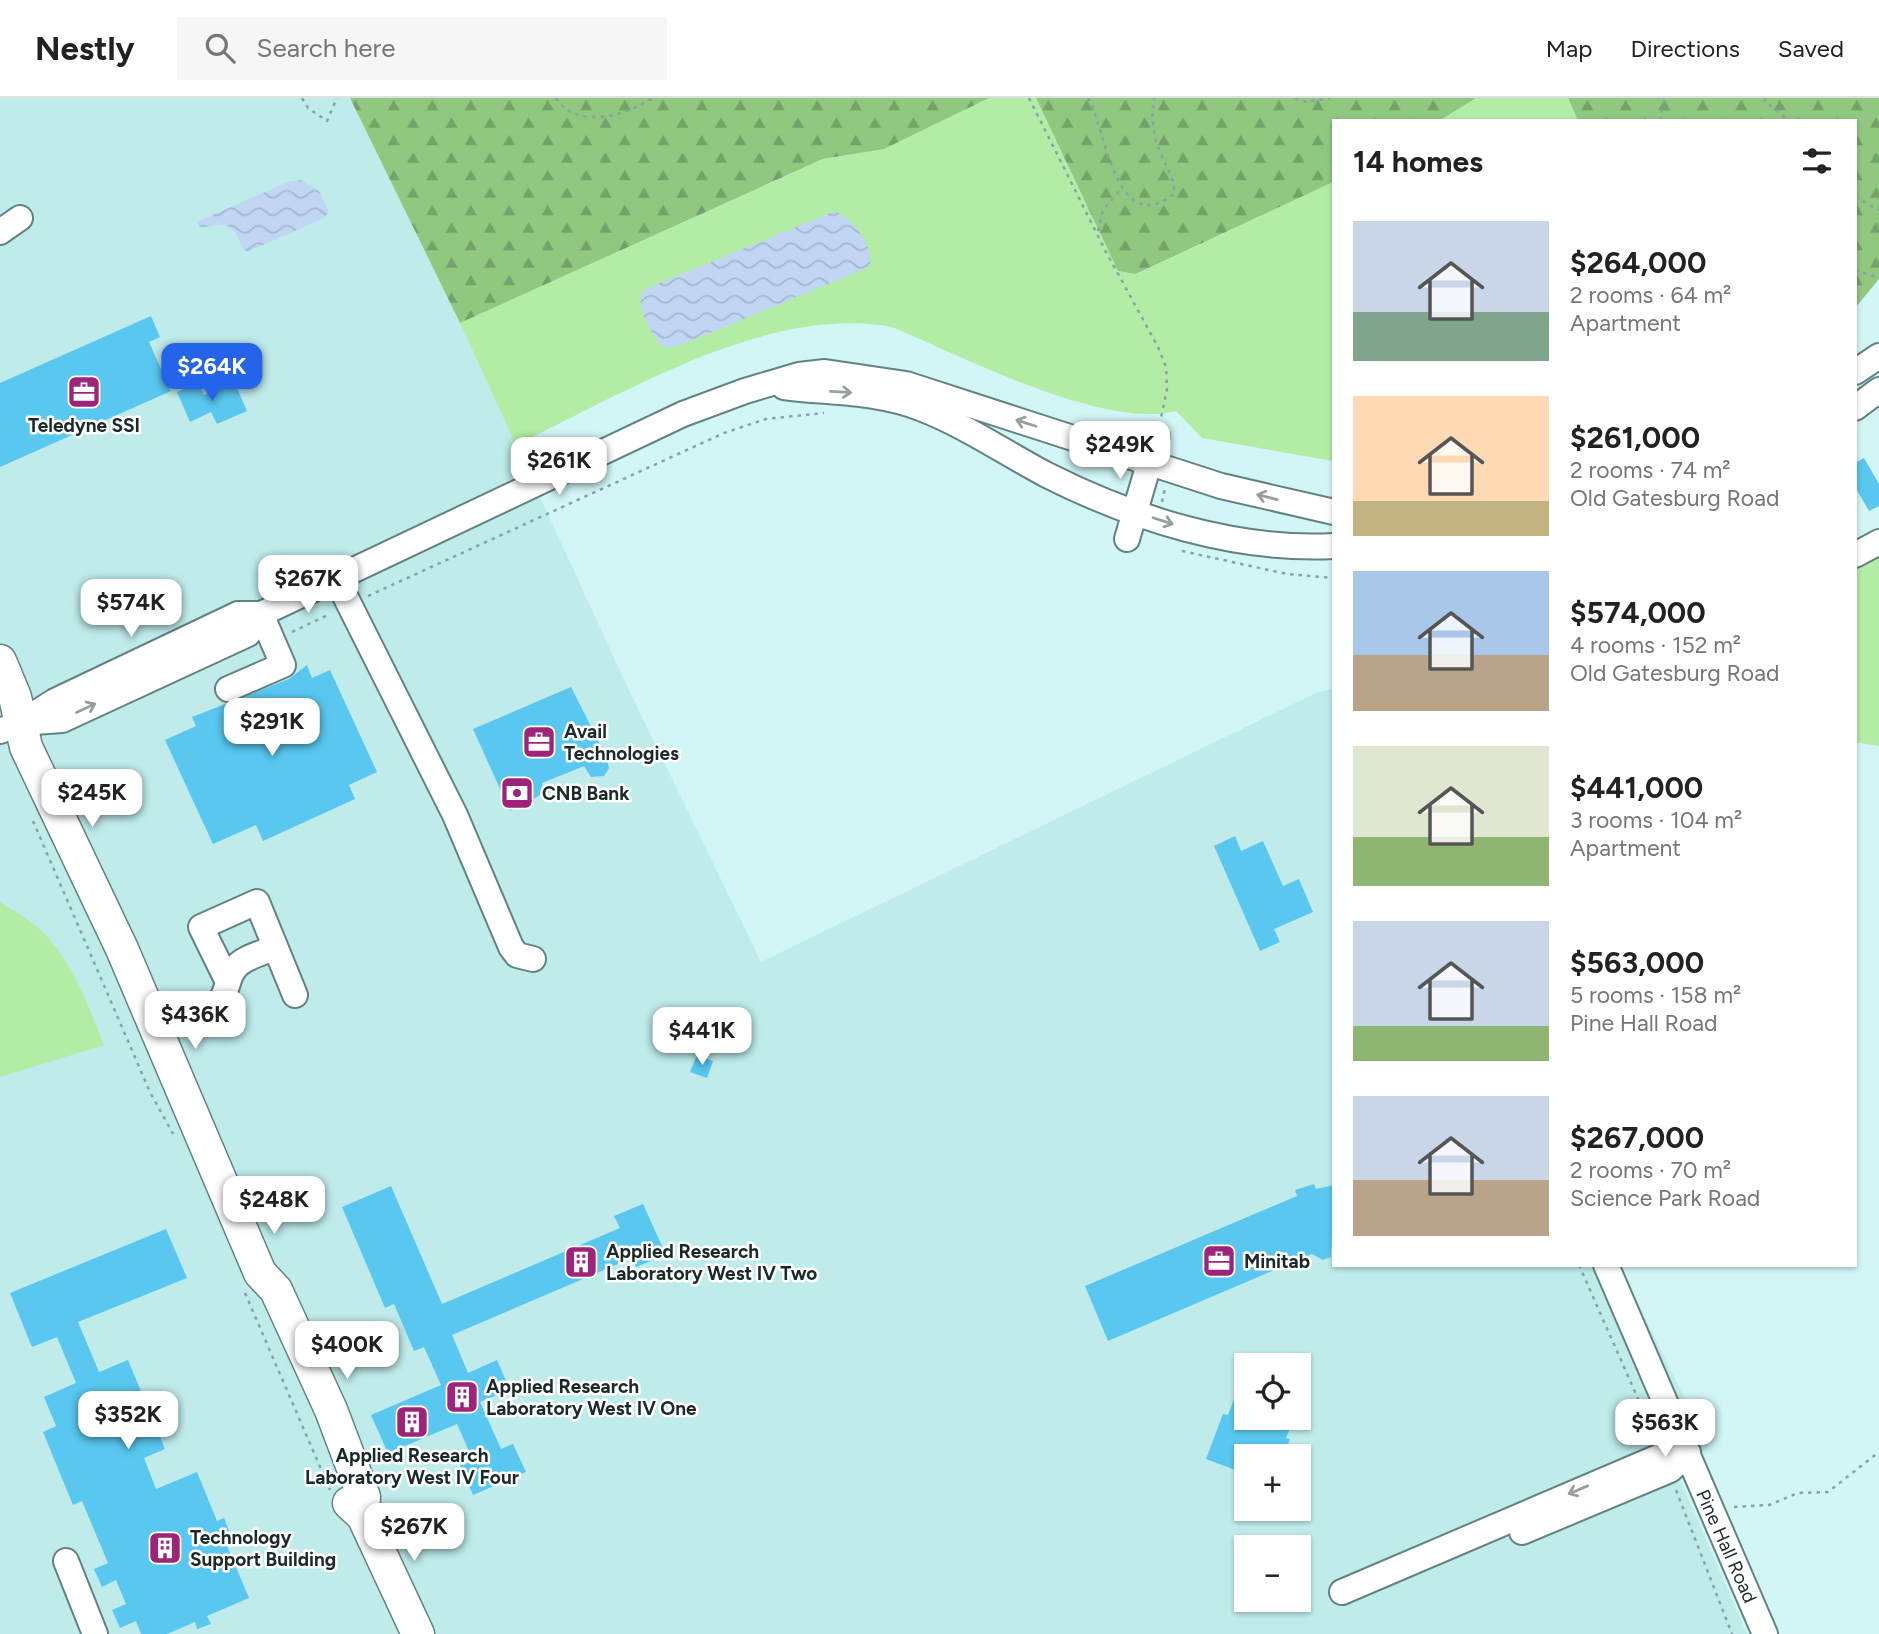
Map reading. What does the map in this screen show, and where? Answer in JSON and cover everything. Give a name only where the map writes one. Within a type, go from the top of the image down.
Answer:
[{"type":"main road","points":[[0,661],[15,697],[10,727],[26,747],[157,1029],[260,1273],[259,1295],[348,1502],[363,1516],[418,1634]]},
{"type":"street","points":[[1857,371],[1879,356]]},
{"type":"street","points":[[10,727],[55,701],[238,614],[261,614],[683,414],[745,391],[773,386],[799,376],[825,372],[897,382],[1158,471],[1332,512]]},
{"type":"street","points":[[773,386],[881,396],[918,407],[1049,475],[1135,512],[1242,541],[1332,547]]},
{"type":"street","points":[[1857,406],[1879,390]]},
{"type":"street","points":[[1126,539],[1135,512],[1158,471],[1157,436]]},
{"type":"street","points":[[1857,554],[1879,542]]},
{"type":"street","points":[[335,578],[455,815],[511,947],[517,956],[533,959]]},
{"type":"street","points":[[228,689],[283,665],[261,614]]},
{"type":"street","points":[[228,982],[201,927],[257,902],[295,995]]},
{"type":"street","points":[[157,1029],[216,1005],[223,1000],[228,982],[239,964],[275,947]]},
{"type":"street","name":"Pine Hall Road","points":[[1607,1267],[1765,1634]]},
{"type":"street","points":[[1345,1600],[1663,1455],[1688,1453]]},
{"type":"street","points":[[66,1560],[95,1634]]},
{"type":"path","points":[[302,98],[308,107],[327,121],[337,98]]},
{"type":"path","points":[[556,98],[575,113],[596,118],[644,104],[652,98]]},
{"type":"path","points":[[1029,98],[1166,367],[1167,389],[1157,436]]},
{"type":"path","points":[[1088,98],[1096,111],[1113,172],[1122,189],[1133,200],[1144,203],[1163,202],[1174,194],[1175,181],[1159,151],[1151,116],[1154,98]]},
{"type":"path","points":[[1295,98],[1306,102],[1331,98]]},
{"type":"path","points":[[1660,119],[1664,98]]},
{"type":"path","points":[[1766,98],[1765,101],[1787,119]]},
{"type":"path","points":[[1098,231],[1103,210],[1122,189]]},
{"type":"path","points":[[1857,198],[1879,209]]},
{"type":"path","points":[[1857,271],[1879,278]]},
{"type":"path","points":[[356,601],[724,433],[766,419],[832,413]]},
{"type":"path","points":[[1158,471],[1159,512]]},
{"type":"path","points":[[1175,548],[1260,569],[1332,578]]},
{"type":"path","points":[[283,637],[330,614]]},
{"type":"path","points":[[1710,1509],[1769,1505],[1798,1493],[1828,1492],[1879,1452]]},
{"type":"shaded area","points":[[0,98],[350,98],[460,323],[625,682],[761,962],[1318,692],[1332,689],[1332,1267],[1620,1267],[1708,1446],[1679,1477],[1747,1634],[0,1634]]},
{"type":"green space","points":[[350,98],[989,98],[884,149],[823,159],[460,323]]},
{"type":"green space","points":[[989,98],[1036,98],[1118,271],[1137,274],[1332,182],[1332,461],[1202,438],[1176,411],[1146,414],[1111,410],[1073,400],[993,371],[892,327],[845,323],[796,328],[698,358],[516,445],[460,323],[824,159],[884,149]]},
{"type":"green space","points":[[1036,98],[1476,98],[1442,119],[1332,119],[1332,182],[1136,274],[1118,271]]},
{"type":"green space","points":[[1476,98],[1568,98],[1577,119],[1442,119]]},
{"type":"green space","points":[[1568,98],[1879,98],[1879,279],[1857,306],[1857,119],[1577,119]]},
{"type":"green space","points":[[1879,552],[1879,746],[1857,742],[1857,565]]},
{"type":"green space","points":[[0,902],[33,923],[60,953],[77,982],[104,1045],[0,1077]]},
{"type":"water","points":[[301,180],[319,191],[329,212],[324,218],[247,252],[231,228],[222,225],[200,227],[197,222],[288,182]]},
{"type":"water","points":[[835,211],[855,227],[866,242],[869,267],[681,345],[669,348],[659,345],[642,311],[643,290]]},
{"type":"building","name":"Teledyne SSI","points":[[151,316],[160,337],[149,342],[171,391],[0,467],[0,383]]},
{"type":"building","points":[[234,381],[247,411],[217,424],[211,412],[190,422],[177,392],[198,383],[204,395]]},
{"type":"building","points":[[1864,458],[1879,484],[1879,506],[1869,511],[1857,490],[1857,462]]},
{"type":"building","points":[[307,665],[312,678],[330,670],[377,772],[349,785],[355,799],[263,841],[256,825],[213,844],[165,740],[196,726],[192,717],[289,679]]},
{"type":"building","name":"Avail Technologies","points":[[571,687],[606,756],[609,768],[604,776],[591,777],[584,766],[542,783],[544,793],[510,811],[473,729]]},
{"type":"building","points":[[1235,836],[1241,851],[1263,841],[1283,886],[1299,879],[1313,912],[1274,929],[1280,942],[1260,951],[1214,846]]},
{"type":"building","points":[[697,1055],[713,1061],[707,1078],[690,1072]]},
{"type":"building","name":"Minitab","points":[[1314,1184],[1316,1189],[1332,1185],[1331,1257],[1323,1260],[1312,1254],[1108,1341],[1085,1286],[1297,1196],[1295,1190]]},
{"type":"building","points":[[391,1186],[442,1304],[620,1228],[614,1216],[643,1204],[666,1255],[636,1267],[632,1258],[452,1335],[468,1373],[497,1360],[507,1383],[501,1385],[504,1392],[480,1402],[501,1449],[513,1444],[526,1472],[473,1495],[460,1466],[473,1460],[457,1424],[388,1453],[371,1415],[441,1385],[424,1347],[414,1351],[394,1304],[385,1308],[342,1207]]},
{"type":"building","points":[[166,1229],[187,1278],[78,1322],[99,1372],[128,1360],[165,1449],[144,1458],[156,1489],[197,1472],[217,1521],[224,1518],[229,1531],[222,1534],[249,1598],[207,1616],[211,1624],[197,1629],[195,1622],[167,1634],[141,1634],[136,1621],[120,1628],[112,1610],[126,1604],[116,1580],[102,1587],[94,1569],[108,1563],[82,1501],[73,1505],[43,1432],[56,1426],[44,1397],[76,1383],[57,1337],[32,1347],[10,1293]]},
{"type":"building","points":[[1234,1399],[1234,1430],[1289,1430],[1286,1438],[1290,1439],[1288,1444],[1234,1444],[1234,1470],[1206,1459],[1223,1414],[1228,1415]]},
{"type":"place","name":"Teledyne SSI","points":[[84,392]]},
{"type":"place","name":"Avail Technologies","points":[[539,742]]},
{"type":"place","name":"CNB Bank","points":[[517,793]]},
{"type":"place","name":"Minitab","points":[[1219,1261]]},
{"type":"place","name":"Applied Research Laboratory West IV Two","points":[[581,1262]]},
{"type":"place","name":"Applied Research Laboratory West IV One","points":[[462,1397]]},
{"type":"place","name":"Applied Research Laboratory West IV Four","points":[[412,1422]]},
{"type":"place","name":"Technology Support Building","points":[[165,1548]]}]
